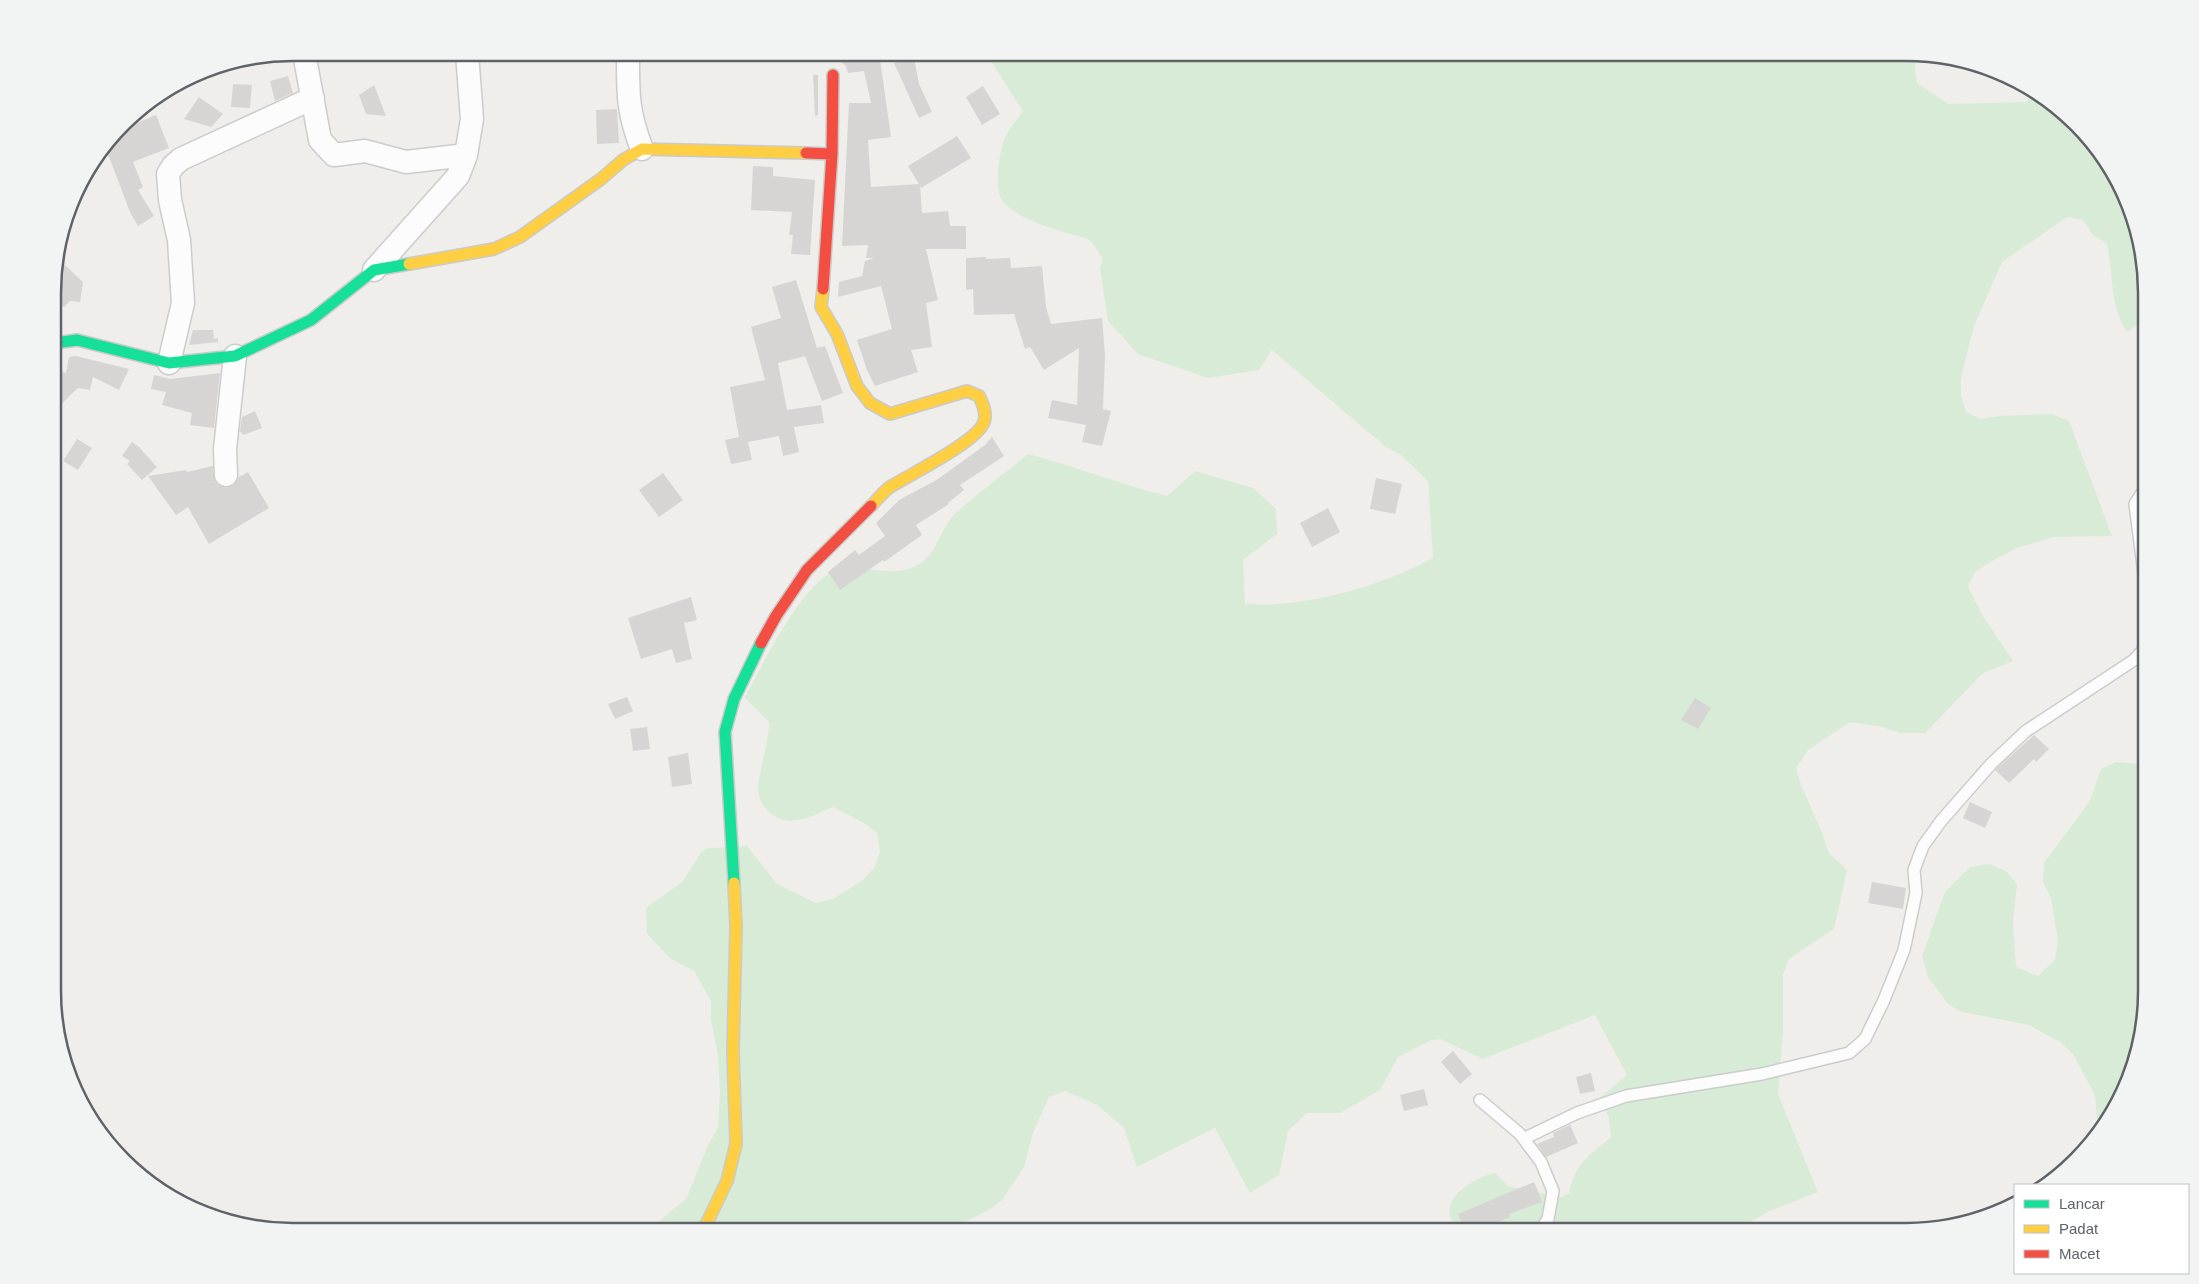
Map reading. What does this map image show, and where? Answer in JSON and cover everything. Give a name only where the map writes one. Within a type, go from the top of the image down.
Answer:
[{"type":"street","points":[[306,61],[320,140],[334,155],[365,151],[406,162],[466,155]]},
{"type":"street","points":[[61,342],[77,340],[169,363],[235,356],[311,320],[374,270],[458,176],[466,155],[472,119],[468,61]]},
{"type":"street","points":[[628,61],[628,101],[634,128],[642,149]]},
{"type":"street","points":[[708,1223],[716,1209],[727,1182],[736,1144],[733,1052],[736,926],[732,822],[725,732],[734,699],[751,661],[776,616],[807,570],[889,488],[929,466],[976,432],[984,422],[985,409],[979,396],[967,391],[890,414],[880,411],[869,404],[852,379],[833,325],[821,307],[832,154],[833,75]]},
{"type":"street","points":[[169,363],[184,303],[179,240],[170,200],[168,174],[181,159],[313,98]]},
{"type":"street","points":[[374,270],[494,249],[520,237],[601,179],[623,160],[642,149],[832,154]]},
{"type":"street","points":[[226,475],[225,449],[235,356]]},
{"type":"lane","points":[[2138,499],[2135,504],[2138,527]]},
{"type":"lane","points":[[1524,1138],[1577,1113],[1626,1096],[1762,1074],[1849,1053],[1865,1039],[1884,1000],[1904,950],[1916,893],[1914,870],[1923,846],[1941,821],[1991,764],[2026,731],[2138,656]]},
{"type":"lane","points":[[1480,1100],[1524,1138],[1541,1162],[1553,1191],[1548,1219],[1545,1223]]},
{"type":"green space","points":[[991,61],[1905,61],[1916,62],[1917,83],[1948,104],[2026,102],[2031,97],[2070,129],[2099,164],[2114,191],[2130,233],[2136,263],[2138,324],[2127,332],[2117,311],[2107,244],[2093,235],[2083,220],[2067,217],[2002,262],[1974,326],[1961,379],[1961,396],[1966,412],[1981,419],[1999,416],[2051,414],[2069,421],[2112,536],[2053,537],[2017,548],[1975,572],[1968,587],[1984,618],[2013,661],[1983,673],[1925,733],[1899,733],[1883,727],[1850,722],[1809,749],[1796,768],[1828,852],[1847,870],[1834,929],[1789,959],[1783,975],[1783,1032],[1778,1094],[1818,1192],[1767,1212],[1749,1223],[1454,1223],[1450,1216],[1453,1200],[1464,1187],[1480,1178],[1495,1173],[1508,1186],[1561,1197],[1569,1193],[1579,1167],[1589,1155],[1611,1137],[1609,1118],[1601,1097],[1627,1075],[1595,1015],[1483,1059],[1440,1039],[1429,1041],[1398,1057],[1380,1090],[1340,1113],[1307,1113],[1288,1131],[1279,1175],[1250,1193],[1215,1128],[1137,1167],[1124,1128],[1097,1105],[1065,1091],[1049,1097],[1033,1133],[1024,1167],[1003,1199],[989,1210],[962,1223],[657,1223],[686,1199],[708,1145],[718,1128],[720,1092],[718,1056],[711,1019],[711,1001],[694,971],[671,959],[647,934],[646,908],[682,882],[702,851],[709,848],[747,846],[777,884],[816,903],[833,899],[863,880],[875,867],[880,851],[877,833],[864,823],[833,807],[807,818],[790,821],[774,816],[764,807],[759,796],[759,779],[768,738],[769,722],[745,698],[787,623],[815,585],[830,573],[844,568],[894,571],[913,567],[922,562],[932,551],[954,515],[1028,454],[1167,496],[1195,471],[1253,488],[1276,509],[1277,534],[1243,560],[1245,604],[1298,602],[1339,594],[1398,575],[1433,558],[1428,481],[1401,455],[1386,447],[1272,350],[1259,370],[1208,378],[1138,354],[1108,321],[1100,268],[1103,259],[1094,245],[1088,239],[1022,216],[1012,210],[1001,198],[998,173],[1002,146],[1010,129],[1023,111]]},
{"type":"green space","points":[[2116,762],[2138,764],[2138,990],[2136,1021],[2130,1051],[2114,1093],[2097,1122],[2095,1095],[2073,1054],[2060,1042],[2029,1025],[1962,1012],[1948,1004],[1928,977],[1922,956],[1945,892],[1970,867],[1989,864],[2006,871],[2017,884],[2013,921],[2016,967],[2038,976],[2055,960],[2058,940],[2051,898],[2043,882],[2044,863],[2090,801],[2101,769]]},
{"type":"building","points":[[838,61],[880,61],[891,137],[868,140],[871,187],[919,184],[908,166],[957,136],[971,158],[921,188],[920,185],[922,213],[948,211],[950,226],[966,226],[966,249],[926,249],[938,300],[926,303],[932,347],[911,350],[918,372],[875,386],[867,370],[857,340],[892,329],[881,286],[838,297],[839,282],[862,276],[865,261],[874,258],[866,258],[868,245],[842,246],[849,103],[871,103],[864,71],[848,73],[846,66]]},
{"type":"building","points":[[915,61],[919,84],[932,112],[919,118],[894,63]]},
{"type":"building","points":[[813,75],[818,75],[818,115],[815,116]]},
{"type":"building","points":[[288,76],[293,93],[275,101],[270,81]]},
{"type":"building","points":[[233,84],[252,85],[250,108],[231,107]]},
{"type":"building","points":[[374,85],[386,116],[366,114],[359,95]]},
{"type":"building","points":[[983,86],[1000,114],[982,125],[966,97]]},
{"type":"building","points":[[199,97],[223,114],[211,127],[184,119]]},
{"type":"building","points":[[617,109],[619,143],[597,144],[596,110]]},
{"type":"building","points":[[156,115],[169,148],[133,162],[143,187],[138,190],[154,216],[138,226],[130,212],[108,154],[135,124]]},
{"type":"building","points":[[753,166],[773,167],[773,176],[815,180],[810,255],[791,254],[793,235],[789,235],[792,212],[751,210]]},
{"type":"building","points":[[986,257],[986,259],[1010,258],[1011,268],[1042,266],[1046,307],[1051,324],[1102,318],[1105,356],[1103,409],[1111,411],[1102,446],[1082,442],[1086,425],[1048,418],[1052,400],[1077,405],[1079,348],[1044,370],[1030,347],[1025,349],[1014,314],[974,315],[973,289],[966,290],[966,258]]},
{"type":"building","points":[[63,263],[83,282],[80,302],[70,301],[64,307],[61,305]]},
{"type":"building","points":[[796,280],[817,348],[825,346],[843,393],[822,401],[805,356],[778,363],[787,410],[821,405],[824,423],[794,427],[799,452],[783,456],[779,436],[748,442],[752,460],[731,464],[725,440],[739,437],[730,387],[765,380],[751,327],[781,318],[772,287]]},
{"type":"building","points":[[193,330],[213,330],[214,339],[218,338],[218,342],[189,345]]},
{"type":"building","points":[[76,356],[129,369],[119,390],[93,377],[90,390],[78,388],[61,404],[61,371],[66,373],[69,357]]},
{"type":"building","points":[[220,373],[214,428],[190,425],[192,413],[162,405],[166,392],[151,389],[154,375],[170,379]]},
{"type":"building","points":[[255,411],[262,428],[243,435],[240,431],[242,417]]},
{"type":"building","points":[[992,437],[1004,456],[960,485],[964,490],[949,504],[916,525],[922,535],[840,590],[828,572],[855,550],[859,555],[885,536],[876,523],[899,500],[938,479],[985,445]]},
{"type":"building","points":[[77,439],[92,448],[78,470],[63,461]]},
{"type":"building","points":[[132,442],[157,467],[142,480],[127,464],[130,461],[122,456]]},
{"type":"building","points":[[213,466],[215,482],[219,486],[226,488],[233,486],[239,477],[248,472],[269,508],[209,544],[188,507],[176,515],[148,476],[186,470],[187,472]]},
{"type":"building","points":[[663,473],[683,500],[659,517],[639,490]]},
{"type":"building","points":[[1376,478],[1402,484],[1395,514],[1370,509]]},
{"type":"building","points":[[1328,508],[1340,532],[1312,547],[1300,523]]},
{"type":"building","points":[[691,597],[697,620],[684,623],[692,659],[676,663],[672,649],[641,659],[628,618]]},
{"type":"building","points":[[627,697],[633,711],[615,719],[608,704]]},
{"type":"building","points":[[1695,698],[1711,708],[1698,729],[1681,720]]},
{"type":"building","points":[[647,727],[650,749],[633,751],[630,729]]},
{"type":"building","points":[[2034,735],[2049,749],[2036,762],[2034,759],[2009,783],[1995,770]]},
{"type":"building","points":[[688,753],[692,784],[672,787],[668,757]]},
{"type":"building","points":[[1970,802],[1992,812],[1985,828],[1963,818]]},
{"type":"building","points":[[1872,882],[1906,888],[1903,909],[1868,903]]},
{"type":"building","points":[[1453,1051],[1472,1074],[1460,1084],[1441,1062]]},
{"type":"building","points":[[1591,1073],[1595,1091],[1580,1094],[1576,1077]]},
{"type":"building","points":[[1424,1089],[1428,1105],[1404,1111],[1400,1095]]},
{"type":"building","points":[[1570,1125],[1578,1143],[1546,1157],[1537,1144],[1554,1137],[1553,1133]]},
{"type":"building","points":[[1534,1182],[1542,1202],[1509,1214],[1510,1217],[1496,1223],[1462,1223],[1458,1214]]},
{"type":"traffic: fast","points":[[61,342],[77,340],[169,363],[235,356],[311,320],[374,270],[409,264]]},
{"type":"traffic: fast","points":[[734,883],[725,732],[734,699],[761,643]]},
{"type":"traffic: slow","points":[[409,264],[494,249],[520,237],[601,179],[623,160],[642,149],[806,153]]},
{"type":"traffic: slow","points":[[823,289],[821,307],[837,334],[857,386],[870,403],[890,414],[967,391],[979,396],[984,409],[984,422],[979,430],[969,439],[942,458],[890,487],[871,506]]},
{"type":"traffic: slow","points":[[707,1223],[727,1181],[736,1144],[733,1052],[736,926],[734,883]]},
{"type":"traffic: jam","points":[[806,153],[832,154],[833,75]]},
{"type":"traffic: jam","points":[[823,289],[832,154]]},
{"type":"traffic: jam","points":[[761,643],[776,616],[807,570],[871,506]]}]
